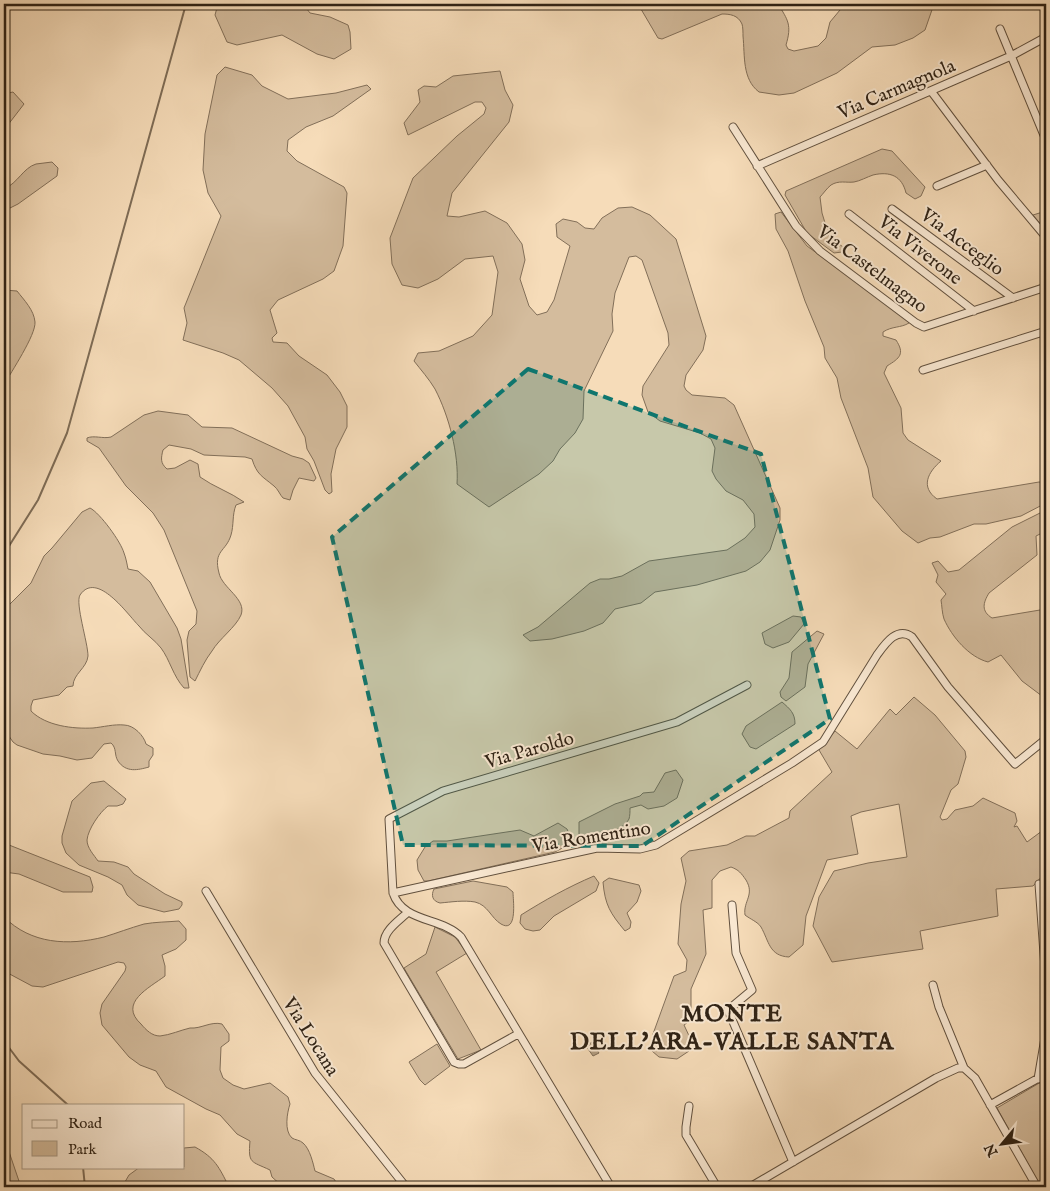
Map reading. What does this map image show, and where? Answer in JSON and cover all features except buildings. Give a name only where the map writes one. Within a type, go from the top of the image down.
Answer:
[{"type":"street","points":[[1000,28],[1046,140]]},
{"type":"street","name":"Via Carmagnola","points":[[757,166],[1011,56],[1046,38]]},
{"type":"street","points":[[931,91],[987,165],[1046,237]]},
{"type":"street","name":"Via Castelmagno","points":[[733,127],[796,226],[811,243],[916,323],[924,326],[1046,287]]},
{"type":"street","points":[[937,186],[987,165]]},
{"type":"street","name":"Via Acceglio","points":[[892,209],[1013,298]]},
{"type":"street","name":"Via Viverone","points":[[849,214],[974,311]]},
{"type":"street","points":[[924,370],[1046,331]]},
{"type":"street","name":"Via Romentino","points":[[393,893],[597,848],[640,849],[656,845],[785,768],[823,742],[886,642],[898,634],[906,633],[912,637],[948,687],[1015,764],[1046,738]]},
{"type":"street","name":"Via Paroldo","points":[[393,893],[389,819],[443,791],[676,722],[747,685]]},
{"type":"street","points":[[1039,884],[1046,982]]},
{"type":"street","name":"Via Locana","points":[[206,891],[315,1073],[406,1187]]},
{"type":"street","points":[[393,893],[408,912],[451,929],[461,937],[611,1187]]},
{"type":"street","points":[[732,905],[736,953],[752,990],[728,1010],[793,1162]]},
{"type":"street","points":[[408,912],[388,931],[384,937],[384,943],[454,1062],[464,1064],[518,1034]]},
{"type":"street","points":[[933,985],[939,1007],[964,1068],[975,1078],[1037,1187]]},
{"type":"street","points":[[1038,1079],[1046,1032]]},
{"type":"street","points":[[750,1187],[936,1078],[958,1068],[964,1068]]},
{"type":"street","points":[[990,1105],[1046,1074]]},
{"type":"street","points":[[689,1106],[686,1134],[717,1187]]},
{"type":"highlighted area","points":[[528,369],[761,454],[830,719],[642,846],[403,845],[332,537]]},
{"type":"green space","points":[[218,4],[303,4],[310,13],[330,17],[348,25],[351,49],[334,59],[317,54],[282,35],[237,45],[227,42],[215,15]]},
{"type":"green space","points":[[638,4],[778,4],[789,27],[786,45],[788,49],[794,51],[818,46],[826,38],[830,22],[845,4],[934,4],[925,30],[913,38],[895,45],[872,47],[837,73],[794,93],[779,95],[759,92],[750,81],[745,67],[742,25],[736,17],[722,14],[662,39],[658,38]]},
{"type":"green space","points":[[225,67],[252,75],[262,86],[288,99],[336,93],[367,85],[371,89],[333,116],[306,127],[288,140],[287,151],[297,161],[344,187],[347,193],[343,246],[334,271],[323,279],[278,300],[270,310],[277,333],[272,338],[273,342],[287,343],[299,356],[327,375],[340,392],[347,406],[347,427],[336,449],[331,474],[332,492],[329,494],[325,490],[314,461],[307,449],[305,437],[288,406],[272,388],[239,360],[183,340],[187,323],[184,308],[221,216],[208,193],[203,170],[205,134],[217,75]]},
{"type":"green space","points":[[500,71],[505,90],[513,105],[509,122],[452,193],[447,216],[459,217],[485,211],[507,223],[522,244],[525,260],[520,279],[529,306],[537,315],[547,312],[554,300],[570,246],[557,237],[556,224],[563,219],[577,222],[585,228],[594,229],[602,218],[618,208],[632,207],[650,215],[676,239],[706,336],[703,350],[686,375],[684,386],[692,395],[725,398],[734,405],[780,508],[780,520],[770,550],[760,562],[746,571],[697,585],[655,592],[641,603],[615,609],[603,623],[584,631],[552,639],[530,641],[523,635],[538,627],[590,583],[600,579],[622,576],[649,561],[727,550],[745,538],[755,527],[754,514],[743,500],[726,491],[712,471],[715,448],[711,439],[700,433],[660,421],[648,412],[642,395],[643,386],[669,345],[668,333],[642,260],[636,256],[629,257],[615,293],[612,314],[613,331],[584,391],[583,419],[575,433],[560,449],[553,461],[539,474],[489,507],[457,484],[455,448],[445,411],[435,389],[414,361],[418,353],[439,351],[473,336],[492,315],[498,272],[493,256],[465,259],[438,279],[418,288],[402,285],[392,264],[390,238],[413,178],[457,136],[484,114],[486,108],[482,102],[475,102],[408,135],[404,123],[420,102],[418,90],[424,86],[436,87],[453,76]]},
{"type":"green space","points":[[13,92],[24,104],[4,130],[4,94]]},
{"type":"green space","points":[[882,149],[892,151],[925,187],[921,196],[915,199],[906,193],[902,182],[890,174],[873,175],[854,182],[834,183],[820,197],[822,213],[829,236],[843,247],[842,252],[834,253],[807,233],[785,195],[786,191]]},
{"type":"green space","points":[[52,162],[58,168],[57,176],[18,204],[4,211],[4,189],[31,166]]},
{"type":"green space","points":[[1046,211],[1046,231],[1033,215]]},
{"type":"green space","points":[[781,212],[807,246],[906,318],[909,323],[883,332],[883,336],[896,340],[901,352],[895,361],[887,366],[884,373],[901,408],[903,433],[908,440],[941,461],[932,470],[928,480],[927,485],[932,494],[937,499],[1039,482],[1046,483],[1046,503],[1021,516],[986,524],[974,524],[918,543],[902,531],[873,497],[868,468],[841,398],[837,378],[825,358],[824,347],[805,301],[788,251],[776,229],[775,214]]},
{"type":"green space","points":[[4,290],[17,291],[31,309],[35,322],[32,336],[4,385]]},
{"type":"green space","points":[[158,411],[188,415],[202,427],[232,428],[292,456],[303,459],[309,463],[316,478],[314,481],[299,478],[290,500],[283,498],[275,487],[260,475],[252,459],[204,455],[191,449],[169,445],[163,450],[163,465],[167,469],[175,468],[190,460],[198,464],[200,477],[244,502],[236,505],[231,535],[218,560],[221,578],[241,604],[241,615],[209,654],[195,681],[190,677],[187,640],[189,631],[196,624],[197,611],[164,530],[153,513],[126,486],[99,448],[87,441],[87,438],[90,437],[111,437],[144,415]]},
{"type":"green space","points":[[90,508],[110,528],[119,542],[125,555],[128,569],[138,571],[150,582],[177,628],[181,639],[189,688],[184,688],[180,683],[156,642],[141,629],[112,597],[95,588],[87,589],[80,595],[79,606],[88,656],[87,660],[75,678],[73,686],[67,687],[59,695],[33,700],[31,711],[44,720],[60,726],[93,728],[128,725],[141,734],[146,744],[153,748],[149,767],[141,769],[132,770],[121,765],[111,743],[104,744],[92,758],[77,760],[43,754],[17,745],[4,729],[4,610],[31,583],[44,556],[82,512]]},
{"type":"green space","points":[[1046,510],[1046,531],[1036,536],[1037,555],[989,593],[984,607],[986,613],[992,618],[1046,609],[1046,699],[1022,681],[1001,655],[988,662],[974,656],[956,639],[944,619],[941,600],[946,594],[936,582],[938,575],[932,563],[938,561],[948,572],[959,570],[1012,527]]},
{"type":"green space","points":[[793,616],[801,617],[804,624],[789,642],[773,648],[765,644],[762,633]]},
{"type":"green space","points":[[817,631],[824,634],[808,664],[805,687],[786,701],[781,697],[780,692],[789,678],[792,652]]},
{"type":"green space","points":[[914,697],[935,715],[965,751],[966,757],[958,784],[951,790],[940,817],[942,820],[947,819],[955,810],[973,806],[983,798],[1015,813],[1017,821],[1014,827],[1017,826],[1027,842],[1046,828],[1046,872],[1033,886],[996,889],[998,916],[920,931],[923,949],[832,962],[813,926],[819,897],[834,871],[907,857],[899,804],[851,816],[858,854],[827,860],[806,916],[803,945],[789,957],[782,956],[773,951],[760,925],[745,915],[749,890],[743,875],[731,867],[720,871],[712,880],[712,908],[703,910],[706,954],[691,989],[691,1020],[684,1025],[691,1040],[689,1051],[677,1059],[659,1057],[652,1051],[653,1034],[674,976],[686,971],[687,960],[678,944],[681,904],[686,881],[681,858],[689,851],[727,845],[746,836],[755,836],[789,818],[790,811],[832,772],[819,750],[835,731],[857,749],[890,709],[896,715]]},
{"type":"green space","points":[[782,702],[792,712],[795,724],[756,749],[750,747],[742,734],[746,726]]},
{"type":"green space","points":[[676,770],[683,780],[677,798],[664,806],[648,809],[641,805],[630,808],[629,819],[626,823],[606,835],[591,838],[579,837],[579,822],[615,804],[640,796],[643,793],[654,792],[665,773]]},
{"type":"green space","points":[[104,781],[126,799],[123,804],[108,806],[98,816],[88,836],[87,843],[89,849],[98,861],[114,862],[128,867],[134,874],[165,894],[182,902],[179,909],[164,912],[138,905],[127,895],[122,885],[79,865],[66,853],[62,843],[62,836],[72,801],[91,783]]},
{"type":"green space","points":[[558,823],[567,829],[570,836],[566,846],[555,852],[428,881],[424,881],[418,870],[417,860],[425,847],[433,841],[447,841],[520,830],[534,836]]},
{"type":"green space","points":[[4,843],[90,877],[93,887],[92,892],[63,892],[19,874],[4,872]]},
{"type":"green space","points":[[594,876],[599,883],[596,891],[554,916],[540,930],[525,929],[520,923],[521,915],[557,894]]},
{"type":"green space","points":[[609,878],[639,885],[641,891],[637,902],[627,913],[631,922],[630,928],[625,931],[612,914],[605,897],[603,882]]},
{"type":"green space","points":[[473,881],[507,887],[513,892],[514,908],[510,924],[506,926],[501,924],[483,906],[475,902],[440,903],[435,901],[433,897],[434,889]]},
{"type":"green space","points":[[4,917],[26,933],[38,938],[64,942],[104,937],[144,924],[179,921],[186,929],[186,940],[176,949],[162,955],[165,976],[138,997],[133,1009],[135,1016],[149,1032],[160,1036],[190,1028],[222,1024],[229,1034],[229,1041],[221,1047],[220,1070],[223,1078],[233,1085],[244,1089],[270,1083],[288,1097],[290,1104],[287,1117],[289,1135],[300,1141],[308,1149],[315,1171],[334,1179],[338,1185],[337,1187],[282,1186],[272,1177],[270,1170],[252,1161],[250,1158],[250,1141],[237,1134],[220,1115],[166,1087],[156,1071],[140,1065],[129,1057],[102,1025],[100,1013],[102,1004],[125,971],[124,963],[118,962],[43,987],[32,986],[4,971]]},
{"type":"green space","points":[[435,927],[455,937],[467,953],[436,972],[481,1050],[458,1059],[404,968],[426,954]]},
{"type":"green space","points":[[437,1044],[450,1066],[425,1085],[409,1062]]},
{"type":"green space","points":[[1046,1079],[1046,1187],[1041,1187],[997,1108]]},
{"type":"green space","points":[[4,1137],[21,1187],[4,1187]]},
{"type":"green space","points":[[195,1147],[207,1155],[216,1164],[229,1187],[189,1187],[174,1183],[158,1187],[122,1187],[129,1175],[139,1168],[185,1168],[185,1148]]},
{"type":"shaded area","points":[[592,1042],[599,1053],[593,1056],[586,1046]]},
{"type":"waterway","points":[[4,554],[38,500],[67,433],[186,4]]},
{"type":"waterway","points":[[4,1041],[19,1061],[67,1104]]},
{"type":"waterway","points":[[83,1168],[85,1187]]},
{"type":"district","name":"MONTE DELL'ARA-VALLE SANTA","points":[[732,1027]]}]
